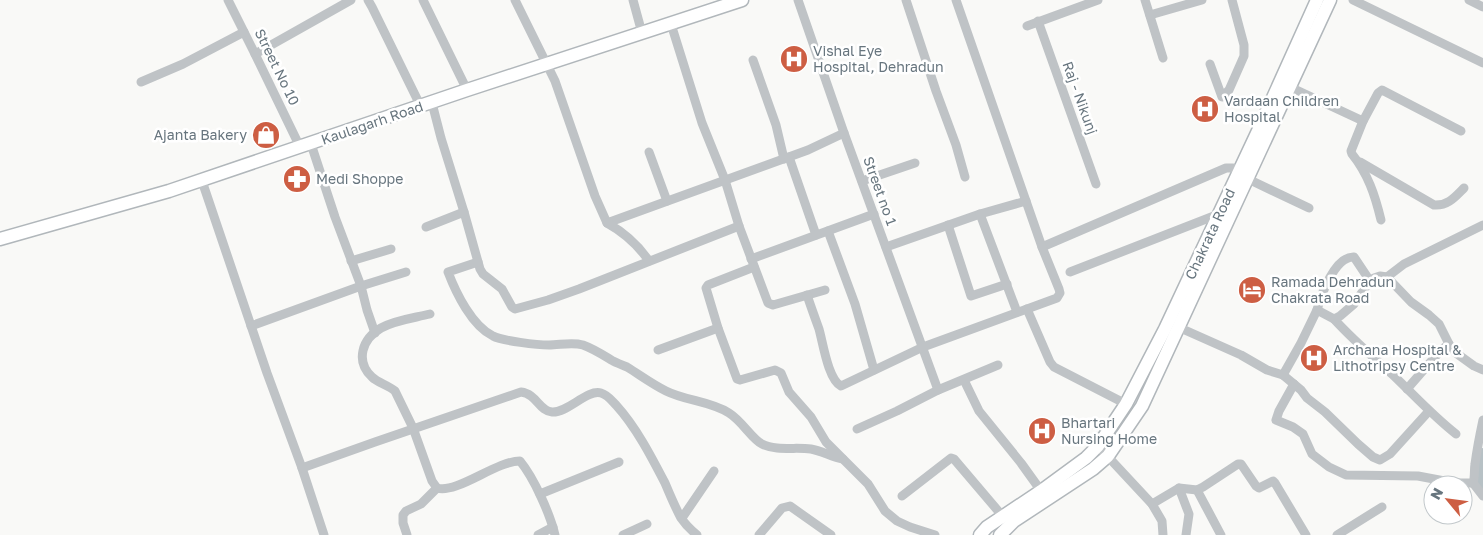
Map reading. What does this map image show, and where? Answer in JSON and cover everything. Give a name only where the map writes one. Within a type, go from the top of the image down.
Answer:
[{"type":"main road","name":"Chakrata Road","points":[[1044,495],[1093,469],[1108,456],[1142,406],[1244,175],[1317,0]]},
{"type":"main road","name":"Chakrata Road","points":[[1044,495],[1098,446],[1126,404],[1165,329],[1220,214],[1244,175],[1290,86],[1330,0]]},
{"type":"main road","name":"Kaulagarh Road","points":[[0,238],[202,181],[467,90],[737,1]]},
{"type":"main road","points":[[980,535],[987,527],[1006,521],[1044,495]]},
{"type":"main road","points":[[1000,535],[1006,521]]},
{"type":"street","name":"Street No 10","points":[[228,0],[255,54],[306,146],[361,286],[375,333]]},
{"type":"street","points":[[255,54],[351,0]]},
{"type":"street","points":[[368,0],[426,105],[441,138],[483,274],[502,289],[512,308],[518,309],[580,289],[739,226]]},
{"type":"street","points":[[423,0],[467,90]]},
{"type":"street","points":[[515,0],[556,80],[595,196],[607,223],[626,235],[650,261]]},
{"type":"street","points":[[633,0],[642,33]]},
{"type":"street","name":"Street no 1","points":[[798,0],[844,133],[938,390]]},
{"type":"street","points":[[906,0],[966,177]]},
{"type":"street","points":[[807,295],[832,375],[839,386],[843,386],[923,347],[1057,298],[1060,292],[1042,247],[956,0]]},
{"type":"street","points":[[1027,26],[1098,0]]},
{"type":"street","points":[[1145,0],[1163,58]]},
{"type":"street","points":[[1150,15],[1202,0]]},
{"type":"street","points":[[1210,64],[1222,97],[1229,90],[1244,56],[1244,45],[1232,0]]},
{"type":"street","points":[[1353,0],[1483,63]]},
{"type":"street","points":[[1469,0],[1483,7]]},
{"type":"street","name":"Raj - Nikunj","points":[[1038,22],[1096,184]]},
{"type":"street","points":[[671,24],[702,123],[725,180],[739,226],[768,303],[770,305],[825,290]]},
{"type":"street","points":[[141,82],[183,64],[244,32]]},
{"type":"street","points":[[752,60],[786,158],[816,235]]},
{"type":"street","points":[[1290,86],[1363,121]]},
{"type":"street","points":[[1381,220],[1376,197],[1368,178],[1351,150],[1363,121],[1378,93],[1382,90],[1461,131]]},
{"type":"street","points":[[607,223],[786,158],[844,133]]},
{"type":"street","points":[[650,152],[666,201]]},
{"type":"street","points":[[1357,161],[1434,205],[1442,206],[1464,188]]},
{"type":"street","points":[[862,181],[915,163]]},
{"type":"street","points":[[1042,247],[1226,168],[1233,168],[1309,208]]},
{"type":"street","points":[[202,181],[324,535]]},
{"type":"street","points":[[886,247],[980,214],[1026,201]]},
{"type":"street","points":[[426,228],[464,212]]},
{"type":"street","points":[[874,214],[816,235],[753,263],[708,285],[706,288],[718,328],[737,379],[740,380],[775,370],[781,373],[789,392],[811,417],[826,442],[868,484],[885,511],[897,521],[935,535]]},
{"type":"street","points":[[980,214],[1017,312]]},
{"type":"street","points":[[1070,272],[1220,214]]},
{"type":"street","points":[[948,225],[971,296],[1006,284]]},
{"type":"street","points":[[1387,277],[1404,264],[1483,225]]},
{"type":"street","points":[[828,230],[854,304],[874,370]]},
{"type":"street","points":[[351,260],[391,248]]},
{"type":"street","points":[[1283,375],[1317,310],[1327,282],[1339,263],[1346,258],[1354,257],[1370,282]]},
{"type":"street","points":[[478,262],[448,272],[454,290],[467,309],[478,324],[492,336],[538,345],[581,345],[597,351],[666,391],[718,407],[728,412],[738,419],[761,444],[784,448],[811,449],[843,460]]},
{"type":"street","points":[[251,326],[361,286],[406,272]]},
{"type":"street","points":[[1334,319],[1354,304],[1374,278],[1380,276],[1387,277],[1411,302],[1439,324],[1449,344],[1461,357],[1483,370]]},
{"type":"street","points":[[1027,309],[1050,362],[1054,367],[1126,404]]},
{"type":"street","points":[[1317,310],[1334,319],[1347,334],[1456,434]]},
{"type":"street","points":[[430,314],[380,329],[365,344],[361,357],[364,364],[371,376],[391,386],[395,391],[413,428],[432,481],[437,488],[448,490],[494,469],[520,461],[540,494],[554,531],[538,535]]},
{"type":"street","points":[[1178,327],[1241,355],[1267,370],[1283,375],[1358,444],[1373,457],[1380,460],[1390,454],[1429,411]]},
{"type":"street","points":[[658,350],[718,328]]},
{"type":"street","points":[[1406,389],[1441,350],[1449,344]]},
{"type":"street","points":[[856,429],[898,411],[938,390],[998,365]]},
{"type":"street","points":[[964,380],[979,411],[1044,495]]},
{"type":"street","points":[[1294,384],[1276,420],[1293,427],[1303,434],[1310,452],[1329,467],[1346,475],[1423,477]]},
{"type":"street","points":[[302,468],[521,392],[531,395],[548,411],[554,412],[575,404],[591,394],[602,393],[609,397],[626,417],[660,474],[682,518],[697,535]]},
{"type":"street","points":[[1483,420],[1480,453],[1474,471],[1473,483],[1483,496]]},
{"type":"street","points":[[1098,446],[1152,504],[1162,521],[1163,535]]},
{"type":"street","points":[[902,496],[951,458],[954,459],[1006,521]]},
{"type":"street","points":[[540,494],[618,462]]},
{"type":"street","points":[[1152,504],[1179,488],[1197,490],[1238,464],[1241,464],[1259,488],[1270,481],[1275,483],[1306,535]]},
{"type":"street","points":[[682,518],[714,471]]},
{"type":"street","points":[[407,535],[403,523],[403,514],[422,504],[437,488]]},
{"type":"street","points":[[1179,488],[1189,514],[1186,535]]},
{"type":"street","points":[[1197,490],[1221,535]]},
{"type":"street","points":[[759,535],[782,508],[790,506],[831,535]]},
{"type":"street","points":[[1337,535],[1382,507]]},
{"type":"street","points":[[623,535],[647,524]]},
{"type":"waterway","points":[[1481,456],[1478,475],[1483,486]]},
{"type":"place","name":"Vishal Eye Hospital, Dehradun","points":[[794,59]]},
{"type":"place","name":"Vardaan Children Hospital","points":[[1205,109]]},
{"type":"place","name":"Ajanta Bakery","points":[[266,135]]},
{"type":"place","name":"Medi Shoppe","points":[[297,179]]},
{"type":"place","name":"Ramada Dehradun Chakrata Road","points":[[1252,290]]},
{"type":"place","name":"Archana Hospital & Lithotripsy Centre","points":[[1314,358]]},
{"type":"place","name":"Bhartari Nursing Home","points":[[1042,431]]}]
